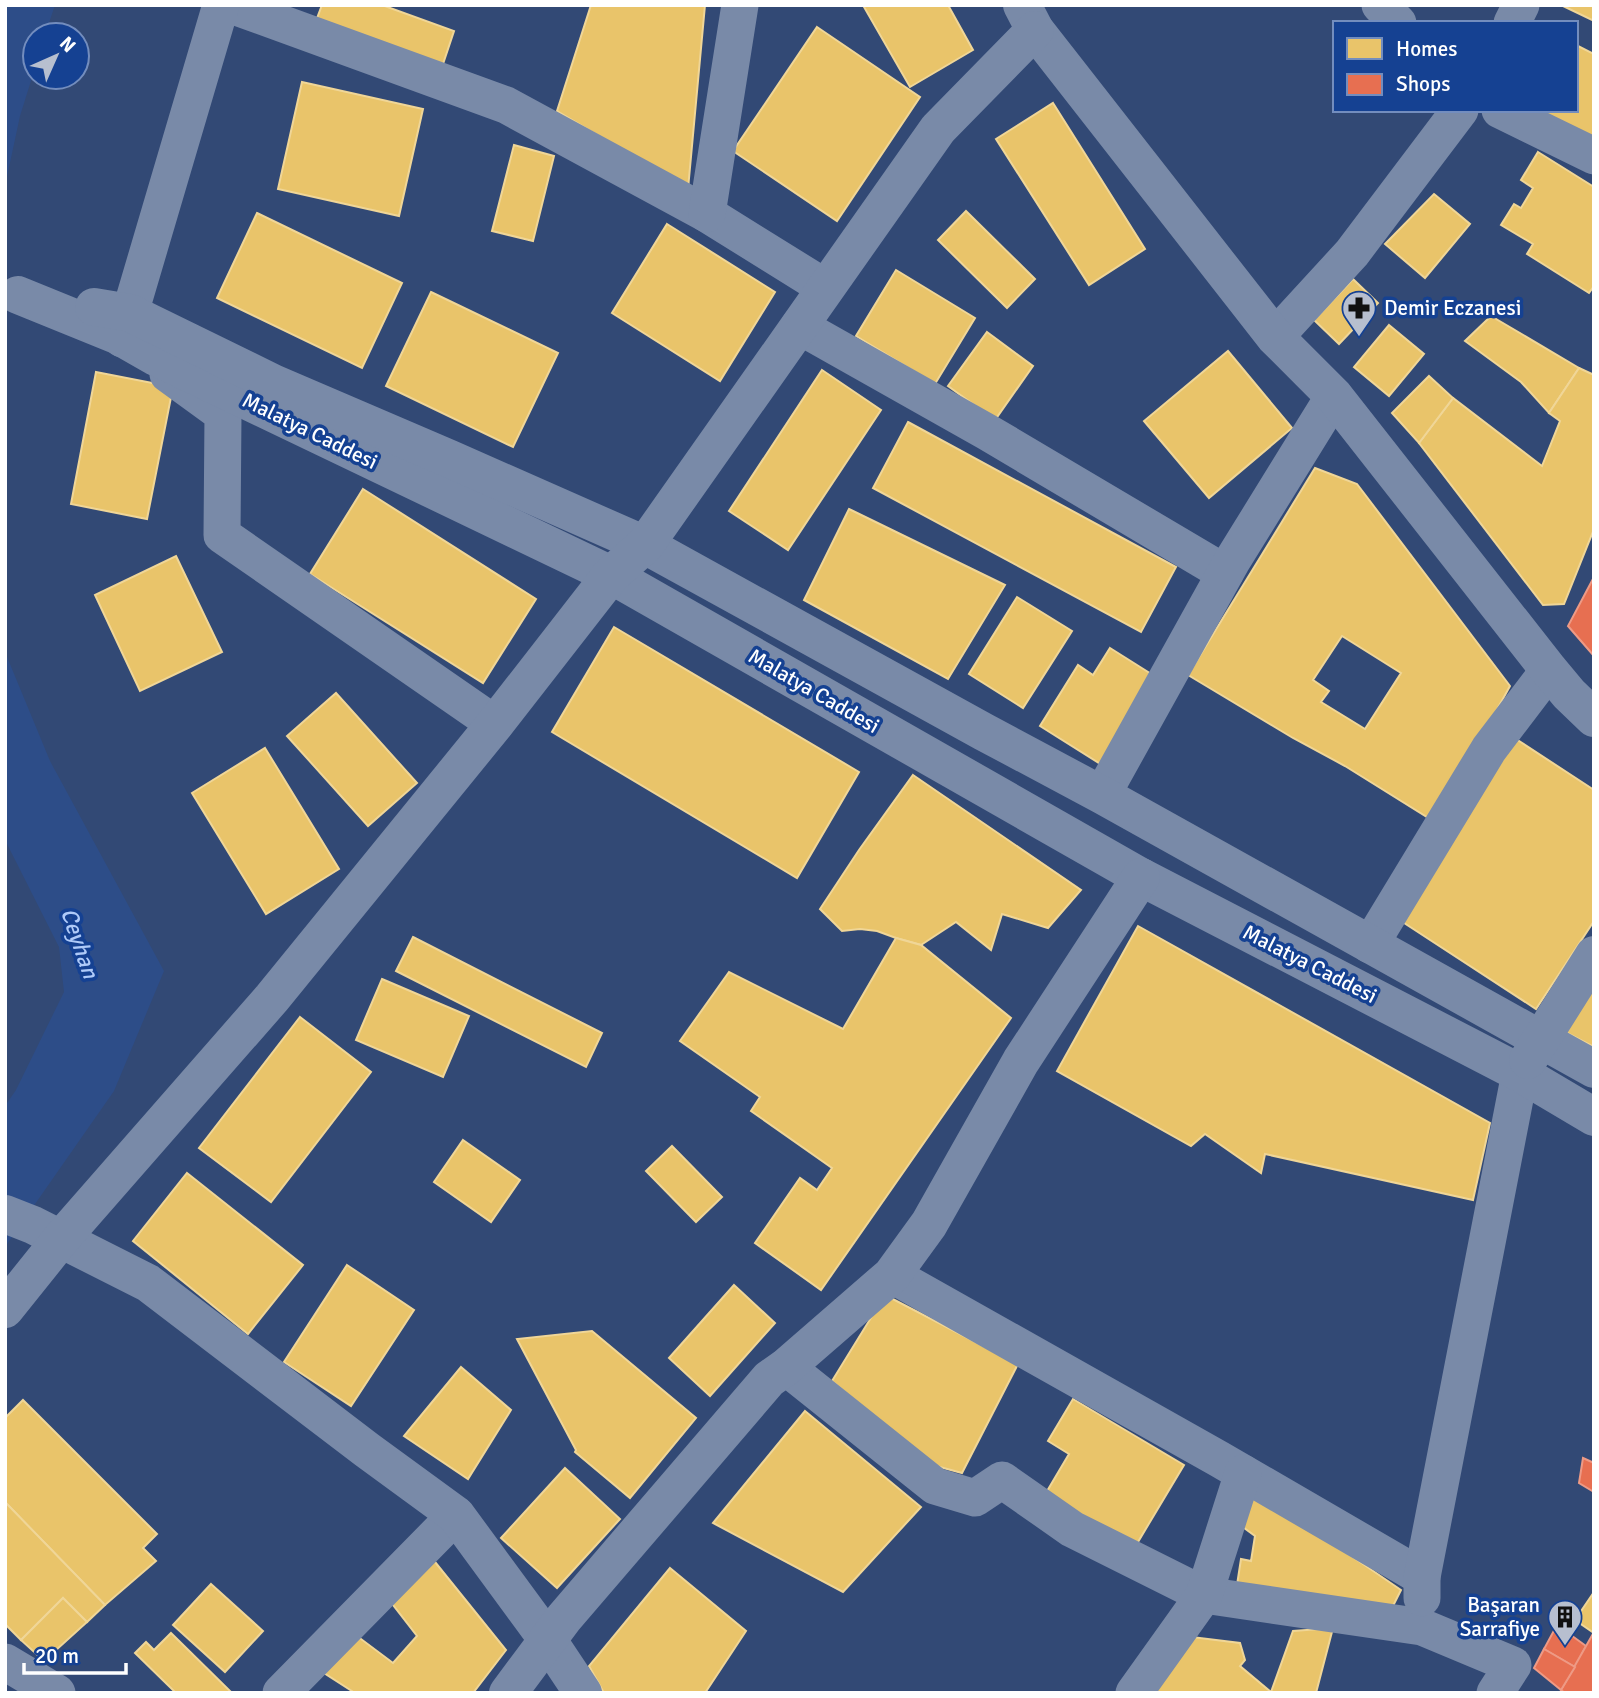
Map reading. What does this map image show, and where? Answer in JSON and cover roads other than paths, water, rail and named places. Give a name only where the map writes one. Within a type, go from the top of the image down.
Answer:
[{"type":"street","points":[[125,324],[220,5]]},
{"type":"street","points":[[231,5],[506,105],[707,214],[826,288]]},
{"type":"street","points":[[707,214],[740,5]]},
{"type":"street","points":[[1380,5],[1396,21]]},
{"type":"street","points":[[1513,21],[1521,5]]},
{"type":"street","points":[[5,1309],[33,1226],[272,998],[495,724],[611,575],[645,545],[938,129],[1028,18],[1275,337],[1334,396],[1549,670],[1594,718]]},
{"type":"street","points":[[1275,337],[1352,253],[1458,112]]},
{"type":"street","points":[[1504,112],[1594,156]]},
{"type":"street","points":[[12,294],[125,324],[275,384],[645,545],[1594,1069]]},
{"type":"street","points":[[125,324],[223,414],[222,535],[495,724]]},
{"type":"street","name":"Malatya Caddesi","points":[[125,324],[154,356],[611,575],[1141,877],[1520,1073],[1594,1117]]},
{"type":"street","points":[[799,326],[987,432],[1225,573]]},
{"type":"street","points":[[1102,795],[1225,573],[1334,396]]},
{"type":"street","points":[[1370,945],[1489,749],[1549,670]]},
{"type":"street","points":[[508,1693],[547,1639],[769,1379],[892,1275],[929,1224],[1021,1061],[1141,877]]},
{"type":"street","points":[[1422,1627],[1422,1577],[1520,1073],[1594,954]]},
{"type":"street","points":[[33,1226],[148,1283],[456,1516],[547,1639],[583,1693]]},
{"type":"street","points":[[892,1275],[1422,1577]]},
{"type":"street","points":[[786,1367],[935,1486],[975,1498],[1002,1480],[1072,1529],[1203,1595],[1422,1627],[1513,1665],[1495,1693]]},
{"type":"street","points":[[1134,1693],[1203,1595],[1243,1473]]},
{"type":"street","points":[[281,1693],[456,1516]]},
{"type":"street","points":[[5,1662],[57,1693]]},
{"type":"water","points":[[5,5],[55,5],[50,21],[21,21],[21,91],[28,91],[5,186]]},
{"type":"water","name":"Ceyhan","points":[[5,652],[50,761],[164,971],[114,1091],[5,1247],[5,1106],[16,1090],[64,992],[59,947],[5,840]]},
{"type":"place","name":"Demir Eczanesi","points":[[1359,338]]},
{"type":"place","name":"Başaran Sarrafiye","points":[[1565,1647]]}]
